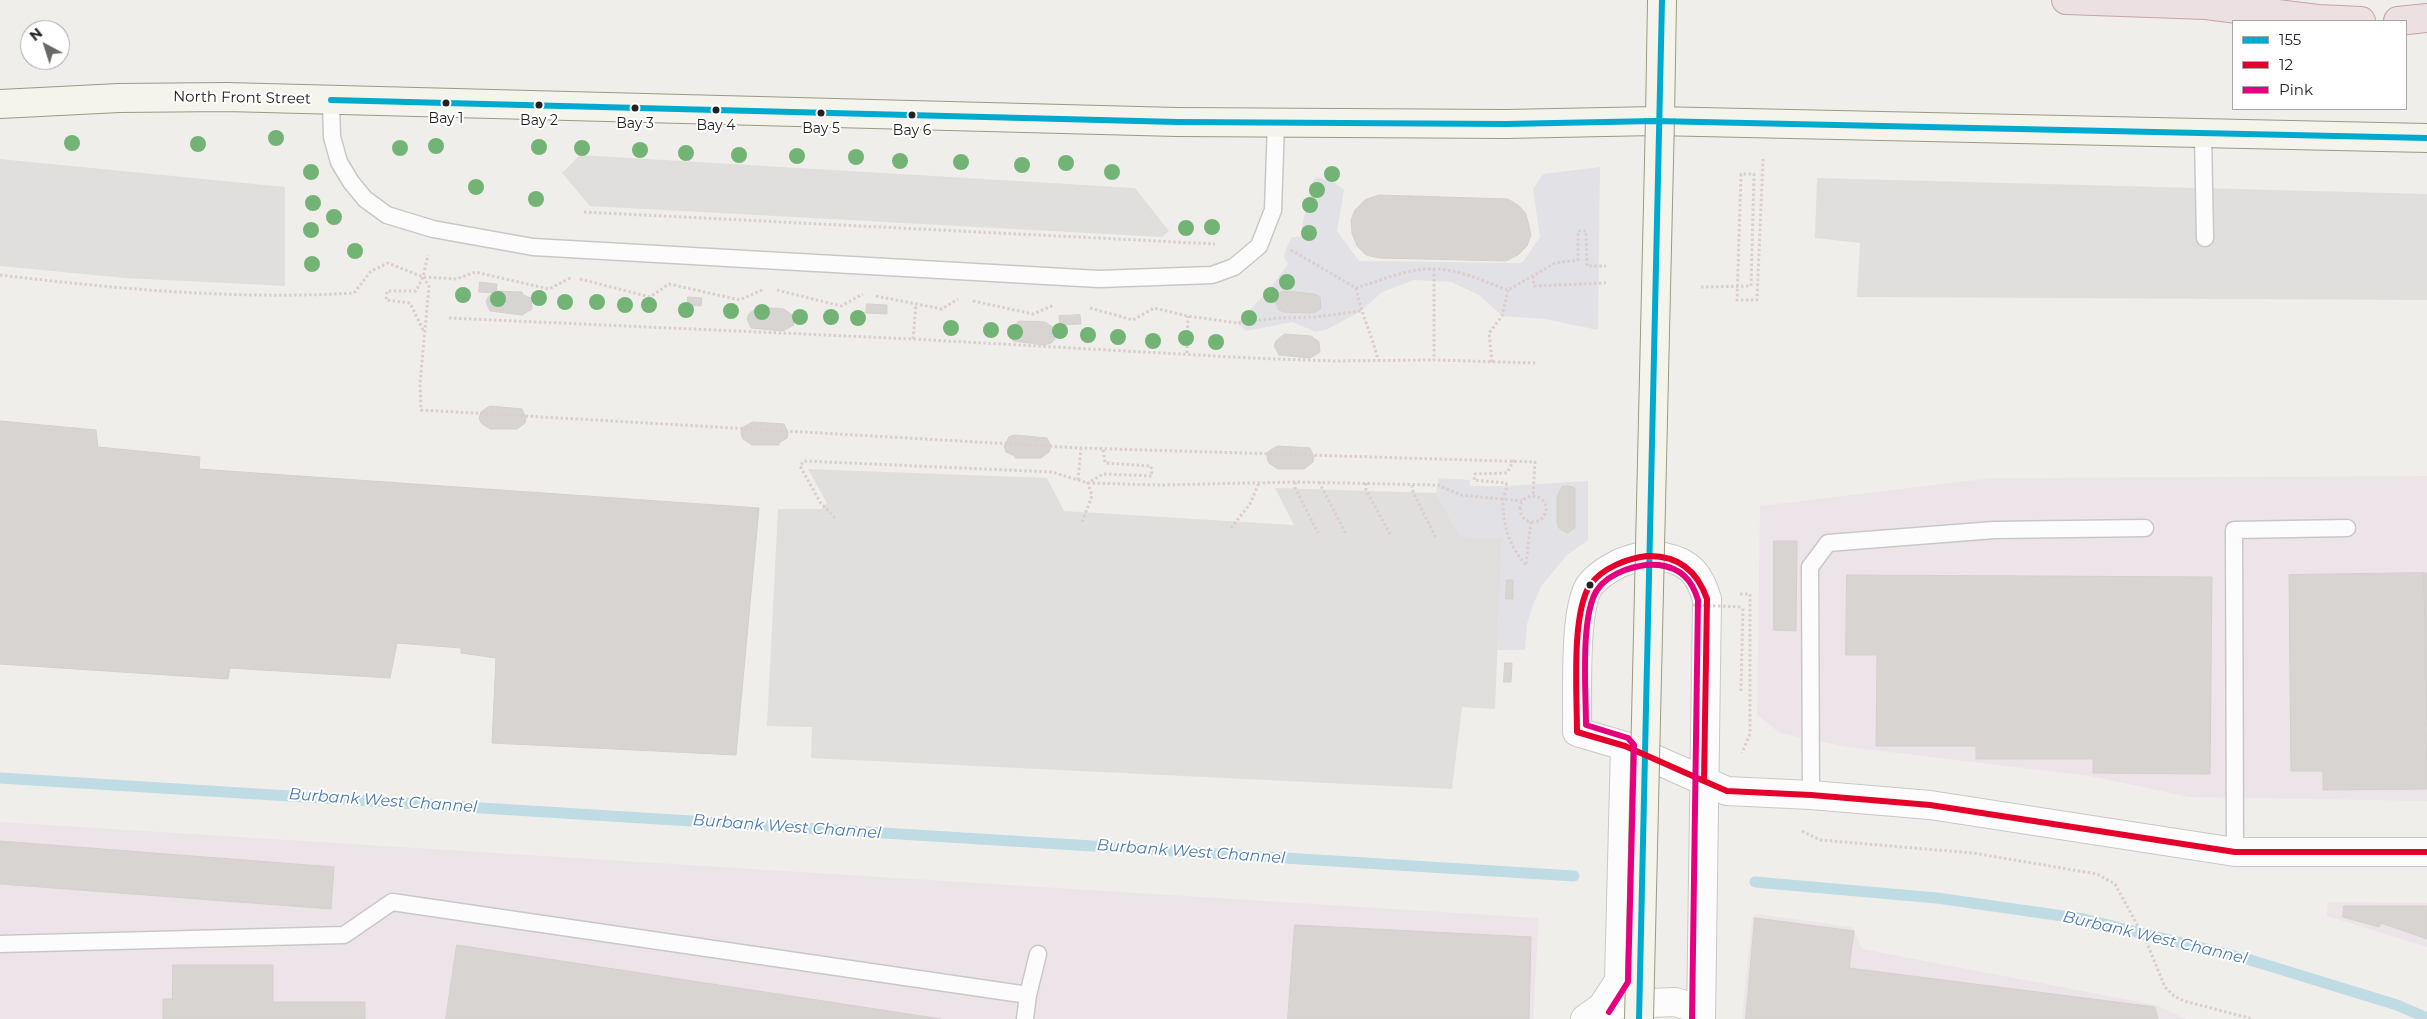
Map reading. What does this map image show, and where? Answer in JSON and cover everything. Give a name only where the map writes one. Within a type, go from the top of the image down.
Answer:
[{"type":"highway","points":[[2066,0],[2206,5],[2340,20]]},
{"type":"highway","points":[[2407,20],[2427,18]]},
{"type":"main road","points":[[1639,1019],[1657,120],[1662,0]]},
{"type":"main road","name":"North Front Street","points":[[0,104],[120,98],[330,100],[1276,123],[1657,120],[2427,138]]},
{"type":"street","points":[[1700,1019],[1704,781],[1707,599],[1702,581],[1679,560],[1637,556],[1610,568],[1589,586],[1580,611],[1577,732],[1625,746],[1704,781],[1727,792],[1811,795],[1930,805],[2235,852],[2427,852]]},
{"type":"street","points":[[1594,1013],[1619,981],[1625,746]]},
{"type":"street","points":[[1594,1013],[1675,1002],[1695,1008],[1700,1019]]},
{"type":"lane","points":[[330,100],[334,146],[339,162],[365,200],[387,215],[433,229],[534,247],[1099,279],[1212,276],[1234,267],[1259,246],[1273,210],[1276,123]]},
{"type":"lane","points":[[2204,134],[2206,238]]},
{"type":"lane","points":[[1811,795],[1810,567],[1828,544],[1994,530],[2145,528]]},
{"type":"lane","points":[[2235,852],[2234,530],[2347,528]]},
{"type":"lane","points":[[0,944],[344,934],[392,902],[1028,995]]},
{"type":"lane","points":[[1025,1019],[1028,995],[1038,954]]},
{"type":"path","points":[[1701,287],[1726,286],[1734,286],[1743,286],[1751,286],[1754,174],[1741,174],[1737,281],[1737,291],[1736,300],[1757,300],[1762,159]]},
{"type":"path","points":[[584,212],[1215,244]]},
{"type":"path","points":[[424,331],[410,303],[386,300],[387,291],[416,292],[423,277],[433,229]]},
{"type":"path","points":[[1492,362],[1490,333],[1502,316],[1508,290],[1555,263],[1578,260],[1578,231],[1586,231],[1587,266],[1606,266]]},
{"type":"path","points":[[1291,250],[1356,288],[1399,275],[1434,269],[1469,276],[1508,290]]},
{"type":"path","points":[[0,275],[180,292],[291,297],[354,293],[370,271],[388,263],[423,277],[457,279],[475,272],[549,288],[572,277],[650,297],[669,284],[740,300],[767,287]]},
{"type":"path","points":[[1434,269],[1434,360]]},
{"type":"path","points":[[1533,276],[1534,286],[1606,283]]},
{"type":"path","points":[[423,277],[429,286],[420,383],[421,410],[1081,448],[1514,460],[1535,462],[1533,496]]},
{"type":"path","points":[[1356,288],[1361,311],[1371,332],[1378,360]]},
{"type":"path","points":[[775,289],[841,306],[864,293],[942,309],[960,298]]},
{"type":"path","points":[[969,300],[1033,314],[1056,304]]},
{"type":"path","points":[[913,339],[916,304]]},
{"type":"path","points":[[1081,305],[1132,320],[1154,308],[1188,316],[1237,323],[1278,318],[1315,317],[1361,311]]},
{"type":"path","points":[[1187,353],[1188,316]]},
{"type":"path","points":[[449,318],[913,339],[1315,361],[1434,360],[1537,363]]},
{"type":"path","points":[[1078,480],[1081,448]]},
{"type":"path","points":[[1088,483],[1103,474],[1152,476],[1152,466],[1105,464],[1103,448]]},
{"type":"path","points":[[835,518],[820,502],[800,466],[804,460],[1052,472],[1088,483],[1160,485],[1319,482],[1438,485],[1460,496],[1522,501],[1533,496],[1541,499],[1546,510],[1540,520],[1532,522]]},
{"type":"path","points":[[1514,460],[1506,473],[1474,474],[1474,480],[1506,483],[1507,486],[1503,500],[1504,528],[1516,554],[1526,565],[1532,522]]},
{"type":"path","points":[[1295,482],[1295,488],[1318,533]]},
{"type":"path","points":[[1319,482],[1346,534]]},
{"type":"path","points":[[1082,522],[1092,496],[1088,483]]},
{"type":"path","points":[[1231,528],[1250,504],[1259,483]]},
{"type":"path","points":[[1366,484],[1366,490],[1391,536]]},
{"type":"path","points":[[1412,485],[1413,492],[1436,538]]},
{"type":"path","points":[[1522,501],[1521,514],[1532,522]]},
{"type":"path","points":[[1693,605],[1743,607]]},
{"type":"path","points":[[1802,831],[1820,840],[1973,853],[2103,876],[2115,884],[2147,943],[2165,987],[2174,996],[2184,1001],[2253,1019]]},
{"type":"shaded area","points":[[580,155],[1135,188],[1169,231],[1162,237],[590,206],[562,173]]},
{"type":"shaded area","points":[[0,159],[285,187],[285,286],[125,278],[0,266]]},
{"type":"shaded area","points":[[1600,167],[1598,330],[1545,319],[1502,316],[1479,295],[1451,282],[1414,280],[1382,292],[1361,311],[1328,329],[1316,332],[1292,322],[1246,331],[1237,323],[1268,291],[1288,264],[1284,257],[1287,247],[1292,237],[1300,237],[1311,184],[1317,177],[1335,183],[1344,190],[1337,231],[1359,261],[1522,263],[1540,237],[1533,189],[1543,174]]},
{"type":"shaded area","points":[[1817,178],[2427,194],[2427,300],[1857,297],[1860,243],[1815,238]]},
{"type":"shaded area","points":[[808,469],[1047,478],[1064,511],[1294,525],[1275,488],[1436,493],[1461,537],[1502,538],[1495,709],[1462,707],[1452,789],[811,758],[812,727],[767,726],[778,509],[821,509],[827,503]]},
{"type":"shaded area","points":[[2427,476],[2427,801],[2189,797],[2090,776],[1847,747],[1780,733],[1757,715],[1760,506],[1992,478]]},
{"type":"shaded area","points":[[1439,478],[1470,480],[1470,486],[1507,486],[1588,481],[1588,540],[1567,555],[1542,585],[1527,624],[1525,650],[1497,650],[1502,538],[1461,537],[1436,493]]},
{"type":"shaded area","points":[[0,822],[1539,918],[1533,1019],[0,1019]]},
{"type":"shaded area","points":[[2328,902],[2427,903],[2427,947],[2327,916]]},
{"type":"shaded area","points":[[1756,914],[1853,927],[1862,949],[2156,1005],[2186,1019],[1742,1019],[1752,917]]},
{"type":"building","points":[[1379,195],[1508,199],[1519,206],[1526,214],[1531,235],[1527,246],[1518,255],[1506,261],[1379,258],[1366,255],[1357,246],[1352,233],[1351,220],[1355,210],[1365,200]]},
{"type":"building","points":[[480,282],[497,284],[496,293],[479,292]]},
{"type":"building","points":[[496,291],[522,292],[523,295],[531,298],[532,309],[522,315],[490,311],[486,302],[488,297]]},
{"type":"building","points":[[1285,291],[1315,294],[1320,297],[1321,308],[1316,312],[1310,313],[1284,312],[1279,310],[1275,301],[1280,293]]},
{"type":"building","points":[[688,297],[702,298],[701,306],[688,305]]},
{"type":"building","points":[[867,304],[887,305],[887,314],[866,313]]},
{"type":"building","points":[[758,307],[784,309],[792,315],[794,325],[783,331],[751,328],[747,319],[749,314]]},
{"type":"building","points":[[1080,315],[1081,324],[1060,325],[1059,316]]},
{"type":"building","points":[[1019,321],[1045,322],[1054,328],[1055,339],[1051,343],[1044,345],[1013,341],[1009,332]]},
{"type":"building","points":[[1285,334],[1311,336],[1319,342],[1320,352],[1310,358],[1279,355],[1274,346],[1276,341]]},
{"type":"building","points":[[490,406],[522,409],[526,418],[525,423],[517,429],[490,429],[481,423],[479,418],[481,412]]},
{"type":"building","points":[[0,421],[96,430],[98,447],[200,457],[199,469],[759,508],[736,755],[492,743],[496,658],[461,653],[461,648],[397,643],[390,678],[230,668],[228,679],[0,664]]},
{"type":"building","points":[[753,422],[784,424],[788,433],[787,438],[779,443],[779,445],[752,445],[743,439],[741,433],[742,428]]},
{"type":"building","points":[[1015,435],[1047,438],[1051,446],[1049,452],[1041,458],[1015,458],[1015,456],[1006,452],[1004,446],[1009,437]]},
{"type":"building","points":[[1278,446],[1310,448],[1314,457],[1313,462],[1304,469],[1278,469],[1269,463],[1267,458],[1268,452]]},
{"type":"building","points":[[1562,487],[1575,488],[1575,528],[1567,533],[1559,528],[1557,523],[1557,497]]},
{"type":"building","points":[[1774,541],[1797,541],[1796,631],[1774,630]]},
{"type":"building","points":[[2424,573],[2427,789],[2323,790],[2323,771],[2291,771],[2289,575]]},
{"type":"building","points":[[2424,573],[2427,573],[2427,725]]},
{"type":"building","points":[[1847,575],[2212,577],[2210,774],[2093,773],[2093,759],[1976,759],[1976,746],[1876,746],[1877,655],[1846,655]]},
{"type":"building","points":[[1507,580],[1513,580],[1513,599],[1506,599]]},
{"type":"building","points":[[1505,663],[1512,663],[1511,682],[1504,682]]},
{"type":"building","points":[[0,841],[334,867],[331,909],[0,884]]},
{"type":"building","points":[[2344,906],[2427,906],[2427,939],[2381,923],[2379,927],[2343,917]]},
{"type":"building","points":[[1755,918],[1854,931],[1849,968],[2155,1007],[2158,1019],[1746,1019]]},
{"type":"building","points":[[1295,925],[1531,937],[1529,1019],[1288,1019]]},
{"type":"building","points":[[457,945],[941,1019],[446,1019]]},
{"type":"building","points":[[173,965],[273,965],[273,1002],[365,1002],[365,1019],[163,1019],[163,999],[172,999]]},
{"type":"waterway","name":"Burbank West Channel","points":[[0,778],[1574,876]]},
{"type":"waterway","name":"Burbank West Channel","points":[[1755,882],[1937,898],[2084,919],[2247,959],[2397,1005],[2427,1018]]},
{"type":"transit line","name":"155","points":[[1639,1019],[1662,0]]},
{"type":"transit line","name":"155","points":[[331,100],[1177,122],[1506,124],[1655,121],[2427,138]]},
{"type":"transit line","name":"12","points":[[1647,556],[1668,558],[1685,566],[1698,580],[1707,599],[1704,781],[1625,746],[1577,732],[1576,656],[1580,615],[1584,598],[1590,585],[1608,569],[1632,559],[1647,556]]},
{"type":"transit line","name":"Pink","points":[[1609,1012],[1628,982],[1634,745],[1628,738],[1586,725],[1585,655],[1588,618],[1597,590],[1609,578],[1634,567],[1659,565],[1674,569],[1684,576],[1689,581],[1698,600],[1692,1019]]},
{"type":"transit line","name":"12","points":[[1704,781],[1727,791],[1811,795],[1930,805],[2235,852],[2427,852]]},
{"type":"place","name":"Bay 1","points":[[446,103]]},
{"type":"place","name":"Bay 2","points":[[539,105]]},
{"type":"place","name":"Bay 3","points":[[635,108]]},
{"type":"place","name":"Bay 4","points":[[716,110]]},
{"type":"place","name":"Bay 5","points":[[821,113]]},
{"type":"place","name":"Bay 6","points":[[912,115]]}]
